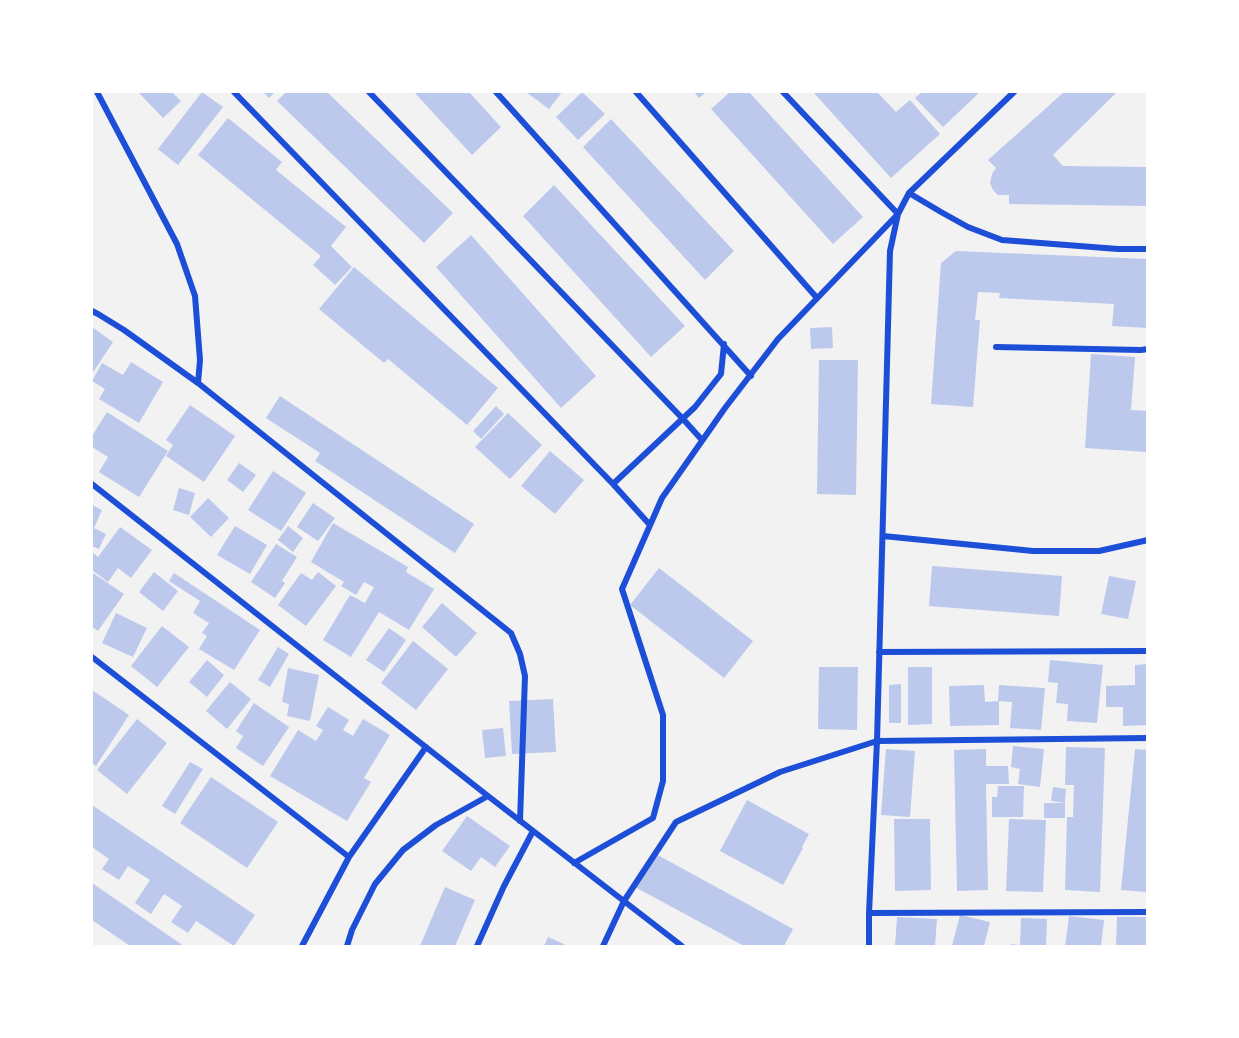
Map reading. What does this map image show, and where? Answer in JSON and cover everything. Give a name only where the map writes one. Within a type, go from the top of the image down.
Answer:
[{"type":"street","points":[[97,92],[177,244],[195,296],[200,360],[198,383]]},
{"type":"street","points":[[234,92],[650,525]]},
{"type":"street","points":[[369,92],[702,440]]},
{"type":"street","points":[[496,92],[751,376]]},
{"type":"street","points":[[636,92],[817,298]]},
{"type":"street","points":[[783,92],[898,214]]},
{"type":"street","points":[[869,946],[877,741],[890,251],[898,214],[909,192],[1014,92]]},
{"type":"street","points":[[909,192],[968,227],[1002,240],[1118,249],[1148,249]]},
{"type":"street","points":[[574,863],[653,818],[663,781],[663,715],[622,589],[662,498],[702,440],[778,339],[898,214]]},
{"type":"street","points":[[92,311],[124,330],[198,383],[511,633],[520,654],[525,676],[520,820]]},
{"type":"street","points":[[613,484],[695,407],[721,374],[724,344]]},
{"type":"street","points":[[996,347],[1148,349]]},
{"type":"street","points":[[92,484],[682,946]]},
{"type":"street","points":[[883,536],[1033,551],[1099,551],[1148,540]]},
{"type":"street","points":[[879,652],[1148,651]]},
{"type":"street","points":[[92,657],[349,857]]},
{"type":"street","points":[[603,946],[624,901],[676,822],[780,772],[877,741],[1148,738]]},
{"type":"street","points":[[302,946],[349,857],[426,747]]},
{"type":"street","points":[[347,946],[352,930],[375,884],[403,850],[436,825],[488,796]]},
{"type":"street","points":[[477,946],[504,886],[533,831]]},
{"type":"street","points":[[869,913],[1148,912]]},
{"type":"building","points":[[140,92],[172,92],[181,101],[163,118]]},
{"type":"building","points":[[202,92],[223,107],[178,165],[158,149]]},
{"type":"building","points":[[263,92],[275,92],[269,98]]},
{"type":"building","points":[[286,92],[327,92],[453,213],[424,243],[277,101]]},
{"type":"building","points":[[414,92],[469,92],[501,127],[472,155]]},
{"type":"building","points":[[526,92],[562,92],[549,109]]},
{"type":"building","points":[[582,92],[605,114],[578,140],[556,117]]},
{"type":"building","points":[[694,92],[706,92],[699,98]]},
{"type":"building","points":[[730,92],[749,92],[863,217],[833,244],[711,109]]},
{"type":"building","points":[[813,92],[877,92],[896,112],[910,100],[940,134],[891,178]]},
{"type":"building","points":[[922,92],[980,92],[943,127],[915,98]]},
{"type":"building","points":[[1064,92],[1117,92],[1053,155],[1063,166],[1148,167],[1148,206],[1009,204],[1009,195],[998,195],[993,190],[990,183],[996,168],[988,160]]},
{"type":"building","points":[[228,118],[282,162],[276,170],[346,227],[331,246],[352,267],[335,285],[313,265],[321,256],[198,155]]},
{"type":"building","points":[[611,119],[734,251],[705,280],[583,147]]},
{"type":"building","points":[[554,185],[685,326],[651,357],[523,216]]},
{"type":"building","points":[[471,235],[596,376],[561,408],[436,267]]},
{"type":"building","points":[[956,251],[1148,259],[1148,328],[1112,326],[1114,304],[999,298],[1000,293],[978,292],[975,320],[980,320],[973,407],[931,404],[941,263]]},
{"type":"building","points":[[354,267],[498,388],[467,425],[388,359],[384,363],[319,309]]},
{"type":"building","points":[[92,327],[113,342],[92,374]]},
{"type":"building","points":[[832,327],[833,348],[811,349],[810,328]]},
{"type":"building","points":[[1091,354],[1135,357],[1131,410],[1148,411],[1147,452],[1085,448]]},
{"type":"building","points":[[819,360],[858,360],[856,495],[817,494]]},
{"type":"building","points":[[131,362],[163,382],[139,423],[99,399],[105,389],[92,381],[102,363],[123,375]]},
{"type":"building","points":[[280,396],[474,524],[455,553],[315,461],[320,453],[266,418]]},
{"type":"building","points":[[190,405],[235,436],[204,482],[166,456],[173,445],[166,440]]},
{"type":"building","points":[[496,406],[504,414],[481,439],[473,431]]},
{"type":"building","points":[[107,412],[168,451],[139,497],[99,472],[108,457],[92,447],[92,436]]},
{"type":"building","points":[[508,413],[542,445],[510,479],[475,447]]},
{"type":"building","points":[[550,451],[584,480],[555,514],[521,486]]},
{"type":"building","points":[[239,463],[256,475],[243,492],[227,480]]},
{"type":"building","points":[[273,471],[306,493],[281,531],[248,510]]},
{"type":"building","points":[[179,488],[195,493],[189,515],[173,510]]},
{"type":"building","points":[[208,498],[229,518],[211,537],[190,517]]},
{"type":"building","points":[[313,503],[335,518],[318,541],[297,527]]},
{"type":"building","points":[[92,505],[102,510],[94,528],[106,534],[99,549],[92,546]]},
{"type":"building","points":[[333,523],[408,567],[406,572],[434,589],[409,630],[379,612],[351,657],[323,640],[350,595],[365,603],[374,587],[364,582],[356,595],[341,586],[344,582],[311,562]]},
{"type":"building","points":[[235,526],[267,545],[250,574],[217,555]]},
{"type":"building","points":[[288,526],[303,538],[293,552],[278,540]]},
{"type":"building","points":[[120,527],[152,550],[131,578],[118,568],[108,582],[92,570],[92,552],[98,557]]},
{"type":"building","points":[[276,544],[297,557],[282,581],[285,583],[275,598],[251,582]]},
{"type":"building","points":[[932,566],[1062,576],[1059,616],[929,606]]},
{"type":"building","points":[[659,568],[753,641],[724,678],[630,605]]},
{"type":"building","points":[[154,572],[178,591],[163,611],[139,592]]},
{"type":"building","points":[[318,572],[336,586],[306,626],[278,605],[301,573],[312,580]]},
{"type":"building","points":[[93,573],[124,594],[98,631],[92,627]]},
{"type":"building","points":[[174,573],[260,630],[234,670],[199,649],[207,636],[202,633],[209,623],[193,613],[200,601],[169,581]]},
{"type":"building","points":[[1109,576],[1136,581],[1128,619],[1101,614]]},
{"type":"building","points":[[442,603],[477,633],[456,657],[422,627]]},
{"type":"building","points":[[116,613],[147,628],[133,657],[102,643]]},
{"type":"building","points":[[162,626],[189,647],[157,687],[131,666]]},
{"type":"building","points":[[389,628],[406,640],[384,672],[366,660]]},
{"type":"building","points":[[413,641],[448,669],[416,710],[381,683]]},
{"type":"building","points":[[278,647],[289,654],[270,687],[258,680]]},
{"type":"building","points":[[207,660],[224,675],[207,697],[189,682]]},
{"type":"building","points":[[1050,660],[1103,665],[1097,723],[1067,721],[1068,704],[1056,703],[1058,683],[1048,682]]},
{"type":"building","points":[[1148,664],[1148,725],[1123,726],[1123,707],[1106,707],[1106,686],[1135,685],[1135,665]]},
{"type":"building","points":[[819,667],[858,667],[857,730],[818,729]]},
{"type":"building","points":[[908,667],[932,667],[932,724],[908,725]]},
{"type":"building","points":[[288,668],[319,675],[310,721],[287,716],[289,704],[282,702]]},
{"type":"building","points":[[230,682],[251,699],[227,729],[206,711]]},
{"type":"building","points":[[901,684],[901,723],[889,723],[889,685]]},
{"type":"building","points":[[984,685],[985,702],[999,701],[999,725],[950,726],[949,686]]},
{"type":"building","points":[[999,685],[1045,688],[1041,730],[1010,728],[1012,702],[998,701]]},
{"type":"building","points":[[92,690],[129,715],[96,766],[92,763]]},
{"type":"building","points":[[553,699],[556,752],[512,754],[509,701]]},
{"type":"building","points":[[254,703],[289,727],[263,766],[236,748],[243,736],[236,731]]},
{"type":"building","points":[[328,707],[349,720],[343,730],[353,736],[363,719],[390,735],[364,778],[371,782],[347,821],[270,776],[298,730],[316,741],[323,730],[316,726]]},
{"type":"building","points":[[137,719],[167,743],[127,794],[97,770]]},
{"type":"building","points":[[503,728],[506,756],[485,758],[482,730]]},
{"type":"building","points":[[1013,746],[1044,749],[1040,787],[1018,784],[1020,769],[1011,767]]},
{"type":"building","points":[[1066,747],[1105,748],[1100,892],[1065,890],[1067,817],[1073,817],[1074,785],[1065,785]]},
{"type":"building","points":[[886,749],[915,751],[910,817],[881,815]]},
{"type":"building","points":[[986,749],[986,766],[1008,766],[1009,784],[986,784],[988,890],[957,891],[954,750]]},
{"type":"building","points":[[1135,749],[1148,750],[1148,892],[1121,890]]},
{"type":"building","points":[[190,762],[203,769],[175,814],[162,806]]},
{"type":"building","points":[[211,777],[278,822],[247,868],[180,823]]},
{"type":"building","points":[[998,786],[1024,786],[1023,817],[992,817],[992,797],[997,797]]},
{"type":"building","points":[[1053,787],[1066,789],[1065,803],[1051,801]]},
{"type":"building","points":[[747,800],[809,834],[783,885],[720,851]]},
{"type":"building","points":[[1044,803],[1065,803],[1065,818],[1044,818]]},
{"type":"building","points":[[92,805],[255,915],[234,946],[196,921],[188,933],[171,922],[182,906],[164,894],[151,914],[135,903],[150,880],[128,866],[119,880],[102,869],[109,859],[92,847]]},
{"type":"building","points":[[467,816],[510,846],[495,867],[481,857],[471,871],[442,851]]},
{"type":"building","points":[[894,819],[930,819],[931,890],[895,891]]},
{"type":"building","points":[[1009,819],[1046,820],[1043,892],[1006,891]]},
{"type":"building","points":[[654,853],[793,929],[784,946],[744,946],[635,887]]},
{"type":"building","points":[[92,883],[184,946],[130,946],[92,920]]},
{"type":"building","points":[[445,887],[475,900],[455,946],[420,946]]},
{"type":"building","points":[[960,915],[990,922],[984,946],[952,946]]},
{"type":"building","points":[[1069,916],[1104,920],[1101,946],[1065,946]]},
{"type":"building","points":[[897,917],[937,919],[935,946],[895,946]]},
{"type":"building","points":[[1117,917],[1148,917],[1148,946],[1116,946]]},
{"type":"building","points":[[1021,918],[1047,919],[1046,946],[1011,946],[1011,944],[1020,945]]},
{"type":"building","points":[[548,937],[568,946],[544,946]]}]
